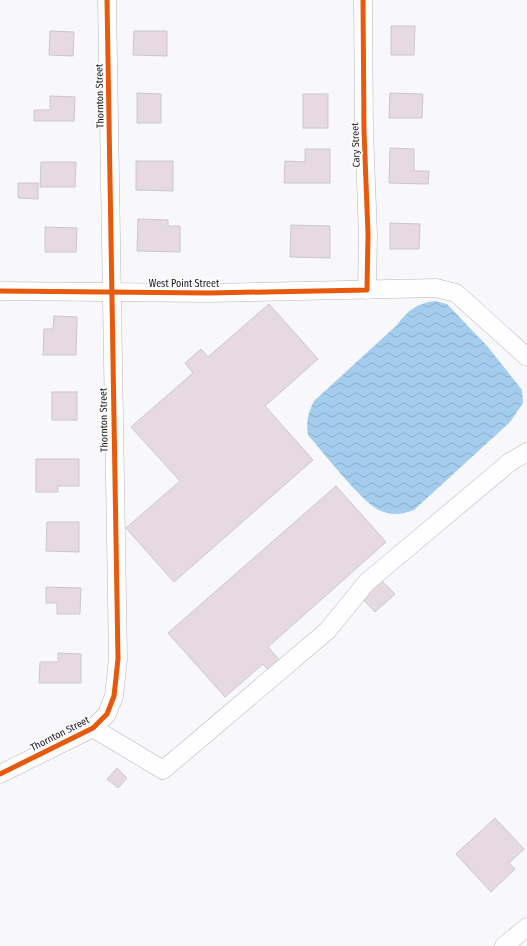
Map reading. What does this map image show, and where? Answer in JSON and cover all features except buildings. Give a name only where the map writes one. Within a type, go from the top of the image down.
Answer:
[{"type":"street","name":"Thornton Street","points":[[0,774],[93,728],[107,714],[114,696],[118,659],[107,0]]},
{"type":"street","name":"Cary Street","points":[[363,0],[364,132],[368,234],[367,290]]},
{"type":"street","name":"West Point Street","points":[[0,291],[111,293],[436,288],[456,293],[527,358]]},
{"type":"street","points":[[93,728],[163,770],[327,630],[367,582],[510,462],[527,452]]},
{"type":"street","points":[[504,946],[527,927]]},
{"type":"water","points":[[435,301],[447,304],[488,347],[522,390],[523,403],[510,422],[414,510],[390,514],[374,507],[364,499],[308,435],[308,417],[314,401],[397,325],[413,308]]},
{"type":"cycle path","points":[[0,774],[93,728],[107,714],[114,696],[118,659],[107,0]]},
{"type":"cycle path","points":[[0,291],[209,293],[367,290],[368,234],[364,131],[363,0]]}]
